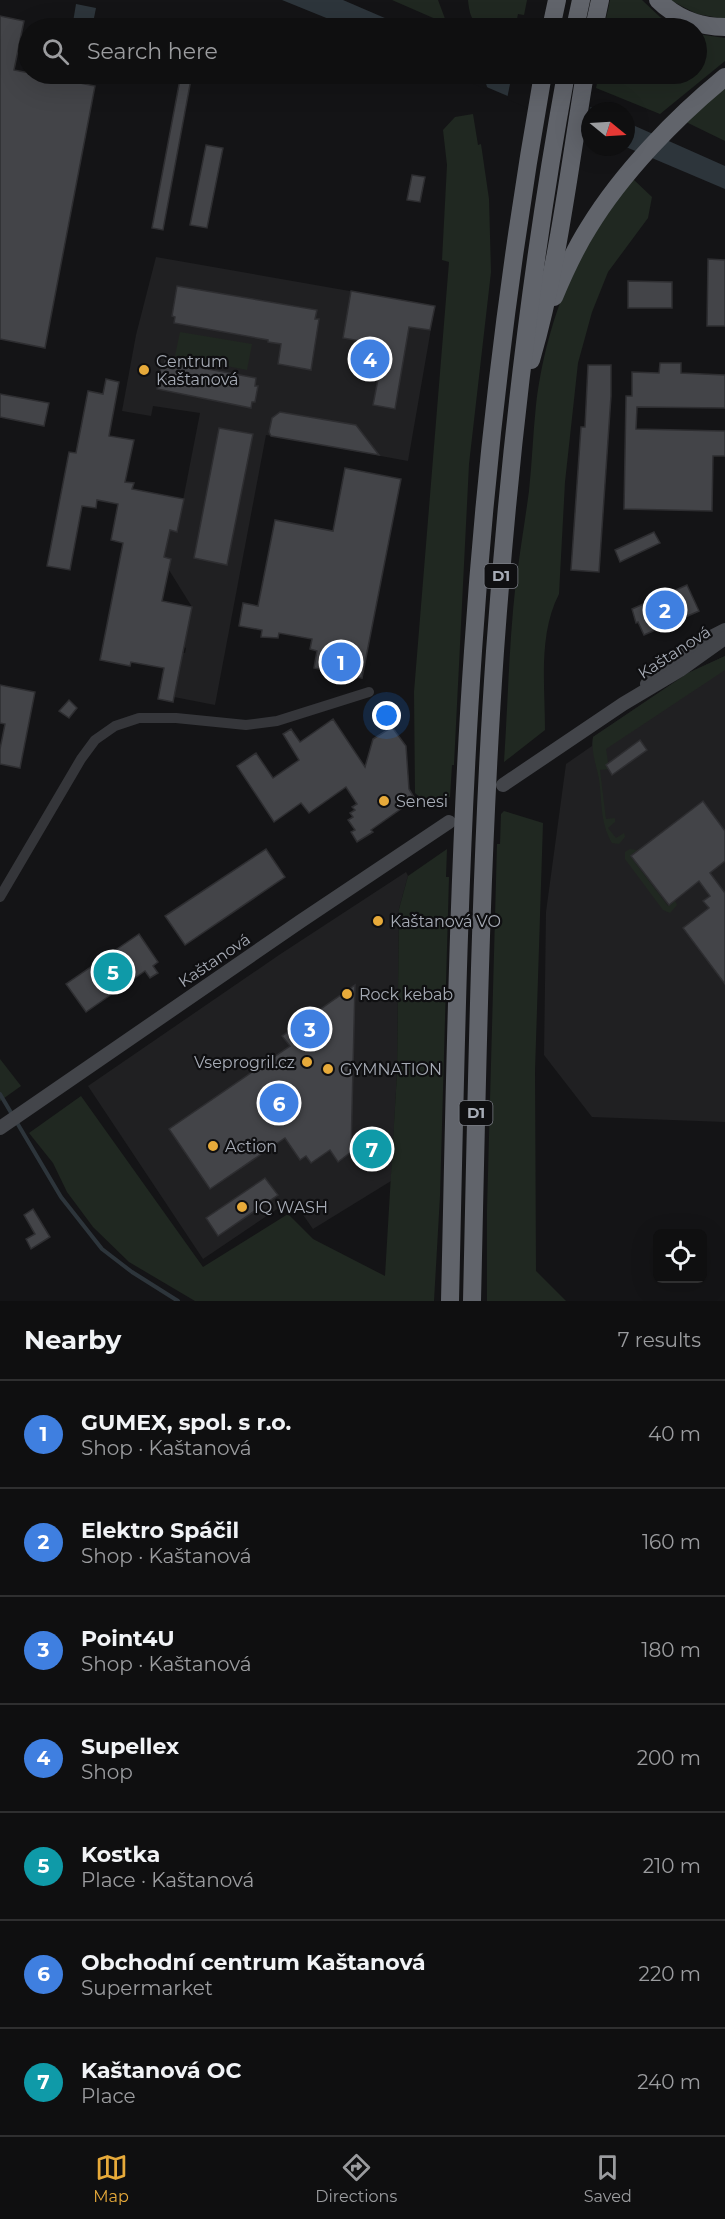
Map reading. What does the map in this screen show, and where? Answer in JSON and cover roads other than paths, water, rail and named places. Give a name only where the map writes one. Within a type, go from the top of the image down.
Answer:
[{"type":"highway","points":[[553,18],[557,0]]},
{"type":"highway","points":[[577,18],[581,0]]},
{"type":"highway","points":[[596,18],[600,0]]},
{"type":"highway","points":[[658,0],[684,18]]},
{"type":"highway","points":[[707,25],[725,27]]},
{"type":"highway","points":[[540,329],[573,254],[611,196],[654,145],[725,77]]},
{"type":"highway","name":"D1","points":[[450,1301],[462,868],[473,650],[489,457],[513,255],[541,84]]},
{"type":"highway","name":"D1","points":[[472,1301],[485,852],[495,651],[516,411],[535,259],[564,84]]},
{"type":"highway","points":[[516,411],[540,329],[583,84]]},
{"type":"main road","name":"Kaštanová","points":[[640,693],[665,665],[725,630]]},
{"type":"main road","name":"Kaštanová","points":[[503,785],[640,693],[680,670],[725,638]]},
{"type":"main road","name":"Kaštanová","points":[[4,1125],[449,822]]},
{"type":"street","points":[[0,897],[81,759],[95,740],[115,726],[139,718],[176,717],[246,725],[277,721],[369,692]]},
{"type":"waterway","points":[[0,1094],[61,1197],[102,1249],[132,1272],[178,1301]]},
{"type":"place","name":"Supellex","points":[[370,359]]},
{"type":"place","name":"Centrum Kaštanová","points":[[144,370]]},
{"type":"place","name":"Elektro Spáčil","points":[[665,610]]},
{"type":"place","name":"GUMEX, spol. s r.o.","points":[[341,662]]},
{"type":"place","name":"Senesi","points":[[384,801]]},
{"type":"place","name":"Kaštanová VO","points":[[378,921]]},
{"type":"place","name":"Kostka","points":[[113,972]]},
{"type":"place","name":"Rock kebab","points":[[347,994]]},
{"type":"place","name":"Point4U","points":[[310,1029]]},
{"type":"place","name":"Vseprogril.cz","points":[[307,1062]]},
{"type":"place","name":"GYMNATION","points":[[328,1069]]},
{"type":"place","name":"Obchodní centrum Kaštanová","points":[[279,1103]]},
{"type":"place","name":"Action","points":[[213,1146]]},
{"type":"place","name":"Kaštanová OC","points":[[372,1149]]},
{"type":"place","name":"IQ WASH","points":[[242,1207]]}]
